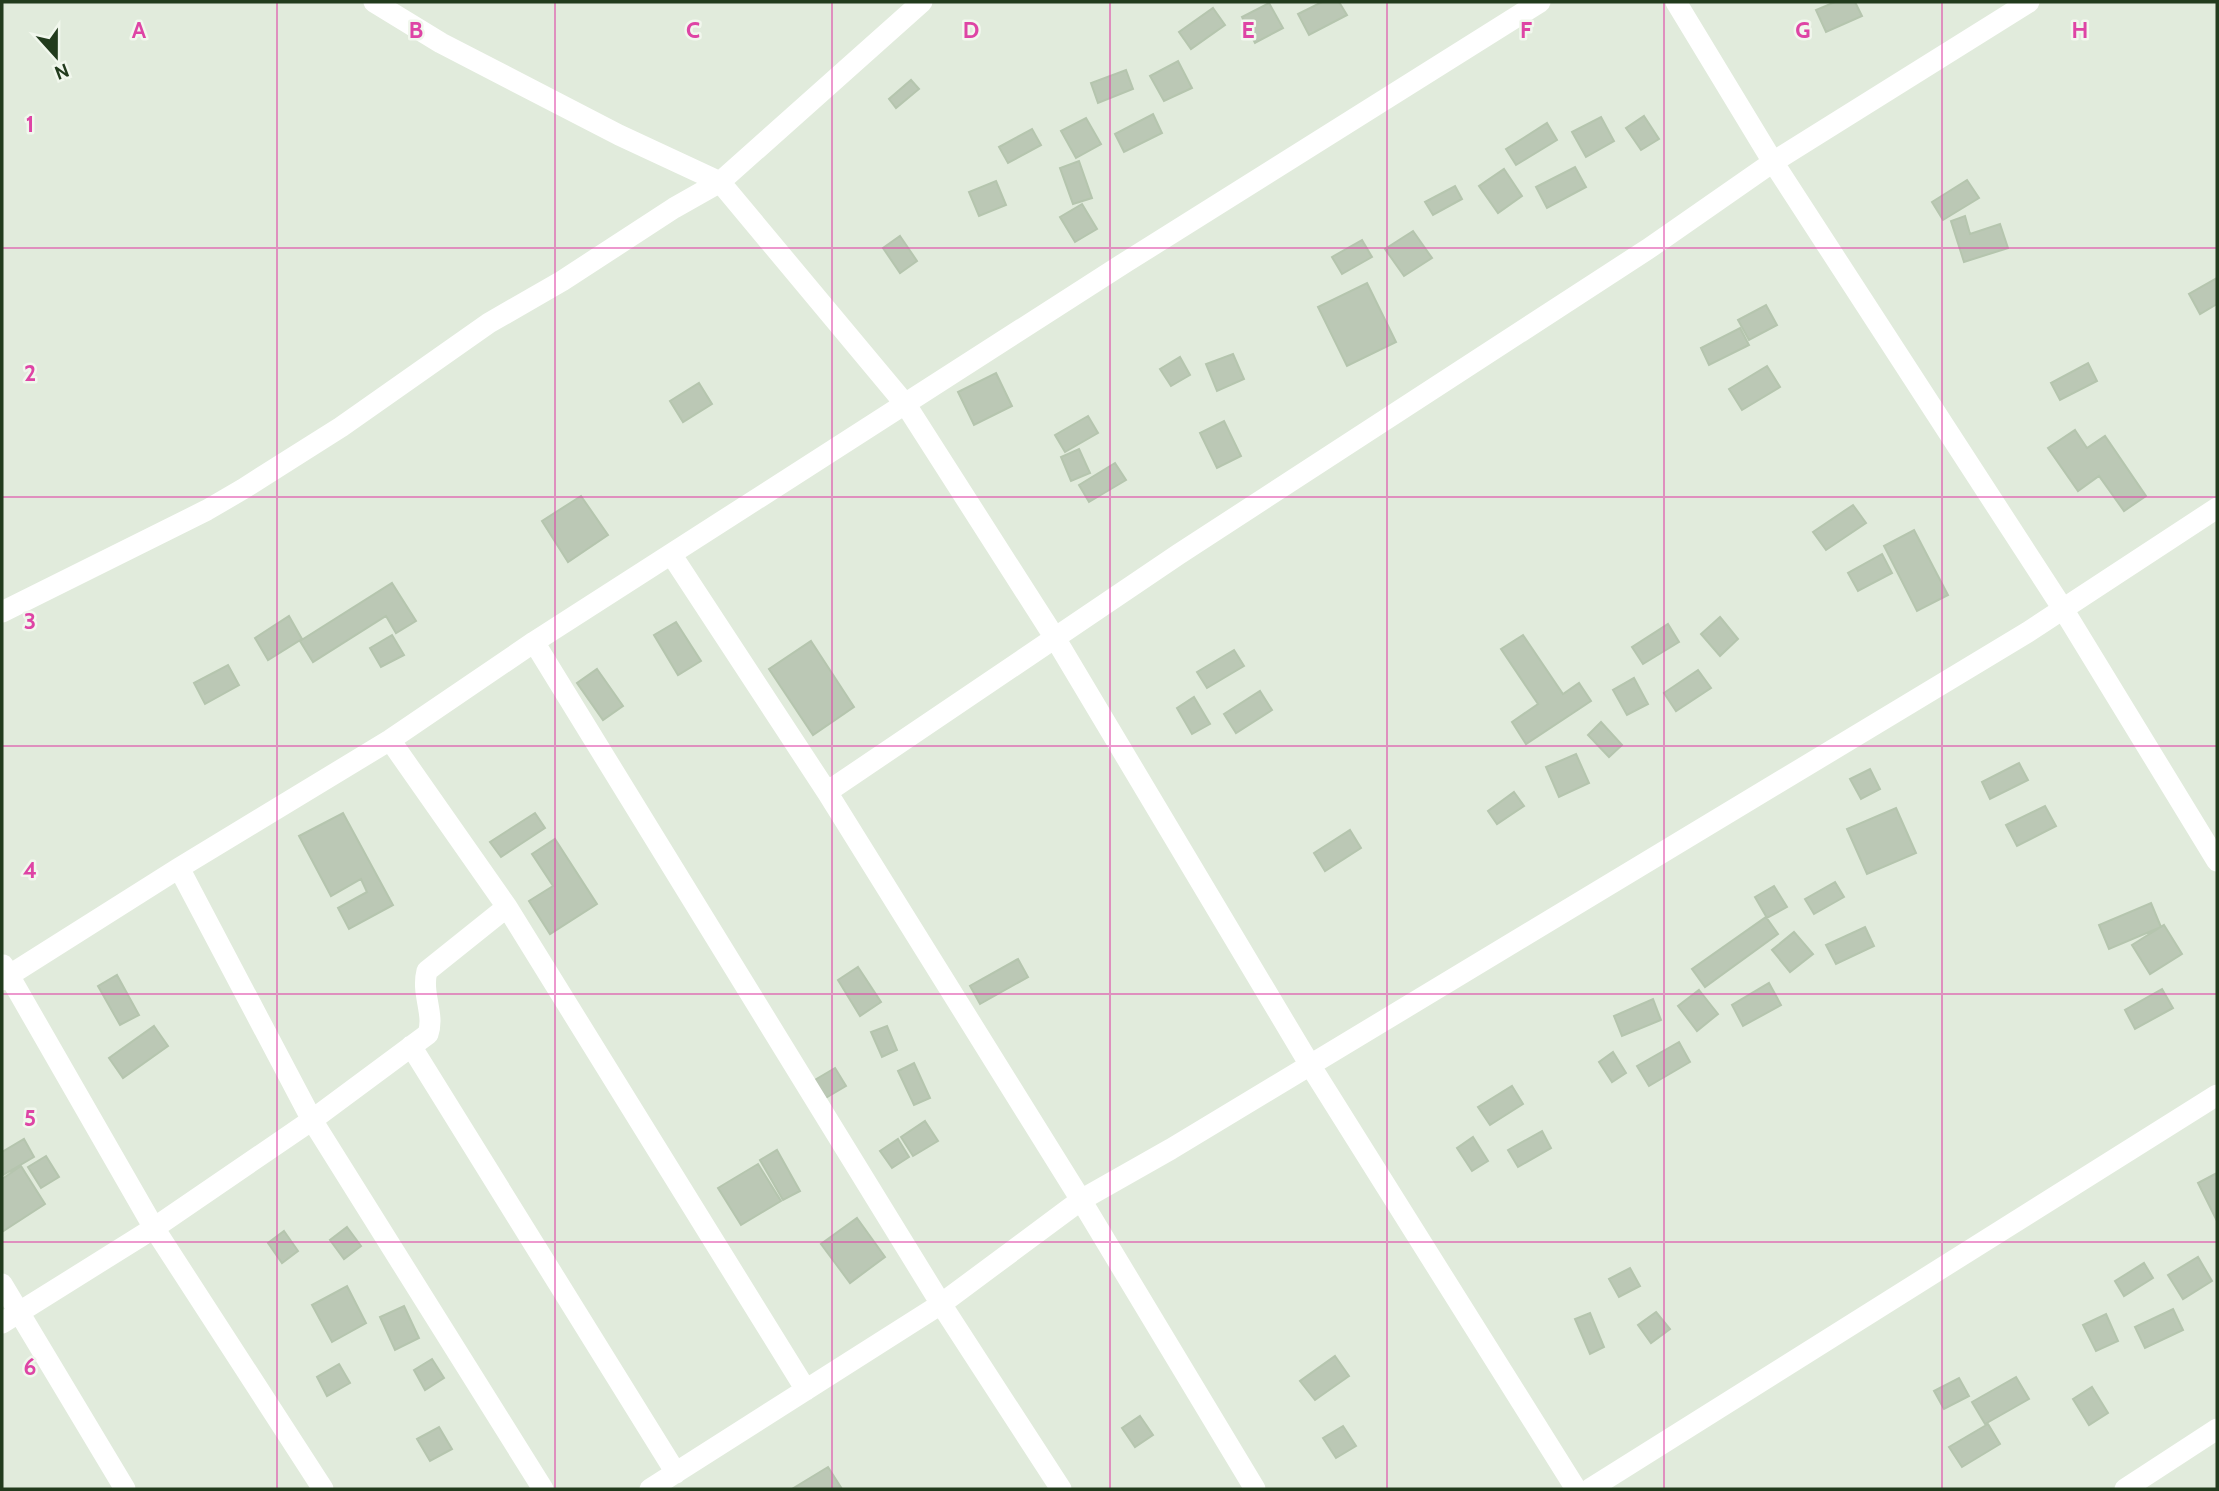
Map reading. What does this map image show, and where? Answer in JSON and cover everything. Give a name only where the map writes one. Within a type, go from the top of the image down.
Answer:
[{"type":"street","points":[[374,2],[440,43],[619,135],[720,182],[906,405],[1055,638],[1310,1065],[1576,1489]]},
{"type":"street","points":[[2,612],[207,510],[243,489],[341,427],[489,323],[562,281],[674,208],[720,182],[922,2]]},
{"type":"street","points":[[323,1489],[154,1228],[4,973],[390,740],[534,642],[1126,262],[1540,2]]},
{"type":"street","points":[[1676,2],[1773,162],[2063,610],[2217,861]]},
{"type":"street","points":[[827,792],[1179,554],[1648,249],[1773,162],[2029,2]]},
{"type":"street","points":[[650,1489],[942,1304],[1081,1200],[1171,1149],[2063,610],[2217,508]]},
{"type":"street","points":[[671,554],[827,792],[1081,1200],[1255,1489]]},
{"type":"street","points":[[534,642],[942,1304],[1060,1489]]},
{"type":"street","points":[[390,740],[507,907],[806,1390]]},
{"type":"street","points":[[178,868],[313,1120],[543,1489]]},
{"type":"street","points":[[10,1318],[154,1228],[313,1120],[428,1034],[432,1024],[425,998],[424,982],[427,971],[507,907]]},
{"type":"street","points":[[411,1046],[676,1473]]},
{"type":"street","points":[[1590,1489],[2217,1095]]},
{"type":"street","points":[[2,1284],[10,1318],[125,1489]]},
{"type":"street","points":[[2125,1489],[2217,1429]]},
{"type":"building","points":[[1322,2],[1339,2],[1347,15],[1309,35],[1298,14]]},
{"type":"building","points":[[1835,2],[1855,2],[1862,16],[1826,32],[1816,10]]},
{"type":"building","points":[[1269,3],[1283,28],[1255,43],[1242,17]]},
{"type":"building","points":[[1213,8],[1225,25],[1191,49],[1179,32]]},
{"type":"building","points":[[1178,61],[1192,88],[1164,101],[1150,76]]},
{"type":"building","points":[[1126,70],[1133,89],[1098,103],[1091,83]]},
{"type":"building","points":[[911,80],[919,89],[896,108],[889,99]]},
{"type":"building","points":[[1153,114],[1162,133],[1124,152],[1115,134]]},
{"type":"building","points":[[1644,116],[1659,139],[1641,150],[1626,128]]},
{"type":"building","points":[[1601,117],[1614,141],[1586,157],[1572,132]]},
{"type":"building","points":[[1086,118],[1101,144],[1076,158],[1061,131]]},
{"type":"building","points":[[1547,123],[1557,140],[1516,165],[1506,149]]},
{"type":"building","points":[[1032,129],[1041,145],[1008,163],[999,147]]},
{"type":"building","points":[[1079,161],[1092,198],[1073,204],[1060,168]]},
{"type":"building","points":[[1575,167],[1586,187],[1547,208],[1536,187]]},
{"type":"building","points":[[1504,169],[1522,196],[1498,213],[1479,186]]},
{"type":"building","points":[[1967,180],[1979,198],[1943,220],[1932,202]]},
{"type":"building","points":[[996,181],[1006,205],[979,216],[969,192]]},
{"type":"building","points":[[1455,186],[1462,199],[1433,215],[1425,202]]},
{"type":"building","points":[[1082,204],[1097,229],[1075,242],[1060,217]]},
{"type":"building","points":[[1965,216],[1970,234],[2000,224],[2008,248],[1964,262],[1951,221]]},
{"type":"building","points":[[1413,231],[1432,258],[1404,276],[1385,249]]},
{"type":"building","points":[[900,236],[917,261],[900,273],[883,248]]},
{"type":"building","points":[[1362,240],[1372,257],[1342,274],[1332,257]]},
{"type":"building","points":[[2217,278],[2217,304],[2200,314],[2189,294]]},
{"type":"building","points":[[1367,283],[1396,342],[1347,366],[1318,307]]},
{"type":"building","points":[[1766,305],[1777,325],[1749,340],[1738,320]]},
{"type":"building","points":[[1740,328],[1749,345],[1709,365],[1701,348]]},
{"type":"building","points":[[1233,354],[1244,379],[1217,391],[1206,364]]},
{"type":"building","points":[[1180,357],[1190,375],[1171,386],[1160,369]]},
{"type":"building","points":[[2088,363],[2097,381],[2060,400],[2051,383]]},
{"type":"building","points":[[1767,366],[1780,387],[1742,410],[1729,389]]},
{"type":"building","points":[[996,373],[1012,406],[974,425],[958,392]]},
{"type":"building","points":[[699,383],[712,404],[683,422],[670,401]]},
{"type":"building","points":[[1088,416],[1098,433],[1065,452],[1055,435]]},
{"type":"building","points":[[1224,421],[1241,456],[1217,468],[1200,433]]},
{"type":"building","points":[[2075,430],[2087,448],[2105,436],[2146,496],[2124,511],[2099,476],[2078,491],[2048,448]]},
{"type":"building","points":[[1079,449],[1090,473],[1071,481],[1061,457]]},
{"type":"building","points":[[1115,463],[1126,480],[1089,502],[1079,485]]},
{"type":"building","points":[[581,496],[608,535],[568,562],[542,521]]},
{"type":"building","points":[[1853,505],[1866,523],[1826,550],[1813,532]]},
{"type":"building","points":[[1914,530],[1948,595],[1917,611],[1884,546]]},
{"type":"building","points":[[1882,554],[1892,573],[1858,591],[1848,573]]},
{"type":"building","points":[[392,583],[416,621],[396,633],[386,616],[313,662],[300,641]]},
{"type":"building","points":[[289,616],[302,639],[268,660],[255,638]]},
{"type":"building","points":[[1720,617],[1738,639],[1720,656],[1701,634]]},
{"type":"building","points":[[676,622],[701,661],[678,675],[654,635]]},
{"type":"building","points":[[1668,624],[1679,642],[1643,664],[1632,647]]},
{"type":"building","points":[[392,635],[404,655],[381,667],[370,648]]},
{"type":"building","points":[[1523,635],[1563,694],[1579,683],[1591,701],[1526,744],[1512,722],[1538,704],[1501,649]]},
{"type":"building","points":[[811,641],[854,707],[813,735],[769,669]]},
{"type":"building","points":[[1234,650],[1244,666],[1207,688],[1197,672]]},
{"type":"building","points":[[228,665],[239,685],[205,704],[194,683]]},
{"type":"building","points":[[597,669],[623,706],[603,720],[577,683]]},
{"type":"building","points":[[1698,670],[1711,688],[1676,711],[1664,693]]},
{"type":"building","points":[[1634,678],[1648,704],[1627,715],[1613,690]]},
{"type":"building","points":[[1260,691],[1272,710],[1236,733],[1224,714]]},
{"type":"building","points":[[1194,697],[1210,724],[1192,734],[1177,708]]},
{"type":"building","points":[[1601,722],[1622,745],[1609,757],[1588,735]]},
{"type":"building","points":[[1576,754],[1589,783],[1559,797],[1546,767]]},
{"type":"building","points":[[2019,763],[2028,780],[1990,799],[1982,782]]},
{"type":"building","points":[[1870,769],[1880,789],[1861,799],[1850,779]]},
{"type":"building","points":[[1514,792],[1524,806],[1497,824],[1488,811]]},
{"type":"building","points":[[2045,806],[2056,826],[2017,846],[2006,825]]},
{"type":"building","points":[[1896,808],[1916,853],[1867,874],[1847,829]]},
{"type":"building","points":[[343,813],[393,905],[349,929],[338,908],[367,892],[361,879],[331,896],[299,836]]},
{"type":"building","points":[[535,813],[545,828],[501,857],[490,842]]},
{"type":"building","points":[[1350,830],[1361,848],[1325,871],[1314,853]]},
{"type":"building","points":[[555,839],[597,904],[550,934],[529,901],[553,886],[532,854]]},
{"type":"building","points":[[1835,882],[1844,897],[1814,914],[1805,899]]},
{"type":"building","points":[[1774,886],[1787,907],[1767,918],[1755,897]]},
{"type":"building","points":[[2151,903],[2161,927],[2109,949],[2099,925]]},
{"type":"building","points":[[1766,917],[1778,934],[1705,987],[1692,969]]},
{"type":"building","points":[[2164,925],[2182,954],[2150,974],[2132,945]]},
{"type":"building","points":[[1865,927],[1874,946],[1836,964],[1826,945]]},
{"type":"building","points":[[1794,932],[1813,954],[1790,972],[1772,950]]},
{"type":"building","points":[[1018,959],[1028,977],[980,1004],[970,986]]},
{"type":"building","points":[[858,967],[881,1002],[860,1016],[838,980]]},
{"type":"building","points":[[117,975],[139,1015],[120,1025],[98,986]]},
{"type":"building","points":[[1769,983],[1781,1005],[1743,1026],[1732,1005]]},
{"type":"building","points":[[2162,989],[2173,1008],[2135,1029],[2125,1010]]},
{"type":"building","points":[[1699,990],[1718,1014],[1697,1031],[1678,1006]]},
{"type":"building","points":[[1653,999],[1661,1020],[1622,1036],[1614,1016]]},
{"type":"building","points":[[154,1026],[168,1046],[123,1078],[109,1058]]},
{"type":"building","points":[[887,1026],[897,1050],[882,1057],[871,1032]]},
{"type":"building","points":[[1679,1042],[1690,1062],[1649,1086],[1637,1066]]},
{"type":"building","points":[[1613,1052],[1626,1073],[1612,1082],[1599,1062]]},
{"type":"building","points":[[914,1063],[930,1098],[914,1105],[898,1071]]},
{"type":"building","points":[[835,1068],[846,1086],[824,1099],[813,1081]]},
{"type":"building","points":[[1512,1086],[1523,1104],[1490,1125],[1478,1107]]},
{"type":"building","points":[[925,1121],[938,1141],[913,1156],[901,1137]]},
{"type":"building","points":[[1542,1131],[1551,1148],[1518,1167],[1508,1150]]},
{"type":"building","points":[[1473,1137],[1488,1161],[1472,1171],[1457,1148]]},
{"type":"building","points":[[24,1139],[34,1157],[3,1175],[2,1152]]},
{"type":"building","points":[[898,1139],[909,1157],[892,1168],[880,1151]]},
{"type":"building","points":[[777,1150],[800,1191],[783,1200],[760,1160]]},
{"type":"building","points":[[46,1156],[59,1177],[41,1188],[28,1167]]},
{"type":"building","points":[[758,1164],[781,1201],[741,1225],[718,1188]]},
{"type":"building","points":[[21,1166],[45,1204],[2,1232],[2,1179]]},
{"type":"building","points":[[2217,1173],[2217,1221],[2198,1183]]},
{"type":"building","points":[[857,1218],[885,1257],[850,1283],[821,1244]]},
{"type":"building","points":[[347,1227],[361,1246],[344,1259],[330,1240]]},
{"type":"building","points":[[284,1231],[298,1251],[282,1263],[268,1243]]},
{"type":"building","points":[[2198,1257],[2212,1281],[2183,1299],[2168,1275]]},
{"type":"building","points":[[2144,1263],[2153,1278],[2124,1296],[2115,1281]]},
{"type":"building","points":[[1630,1268],[1640,1286],[1619,1297],[1609,1279]]},
{"type":"building","points":[[347,1286],[366,1323],[332,1342],[312,1305]]},
{"type":"building","points":[[404,1306],[419,1338],[395,1350],[380,1317]]},
{"type":"building","points":[[2173,1309],[2183,1330],[2145,1348],[2135,1327]]},
{"type":"building","points":[[1656,1312],[1670,1329],[1651,1343],[1638,1325]]},
{"type":"building","points":[[1590,1313],[1604,1347],[1590,1354],[1575,1319]]},
{"type":"building","points":[[2106,1314],[2118,1341],[2096,1351],[2083,1325]]},
{"type":"building","points":[[1335,1356],[1349,1376],[1315,1400],[1300,1381]]},
{"type":"building","points":[[432,1359],[444,1378],[425,1390],[414,1370]]},
{"type":"building","points":[[339,1364],[350,1383],[327,1396],[317,1377]]},
{"type":"building","points":[[2016,1377],[2029,1399],[1985,1424],[1972,1402]]},
{"type":"building","points":[[1959,1378],[1969,1396],[1944,1409],[1934,1391]]},
{"type":"building","points":[[2092,1387],[2108,1413],[2089,1425],[2073,1399]]},
{"type":"building","points":[[1140,1416],[1153,1435],[1135,1447],[1122,1428]]},
{"type":"building","points":[[1988,1424],[2000,1444],[1962,1467],[1949,1447]]},
{"type":"building","points":[[1343,1426],[1356,1446],[1336,1458],[1323,1438]]},
{"type":"building","points":[[439,1427],[452,1449],[430,1461],[417,1439]]},
{"type":"building","points":[[828,1467],[842,1489],[792,1489]]}]
